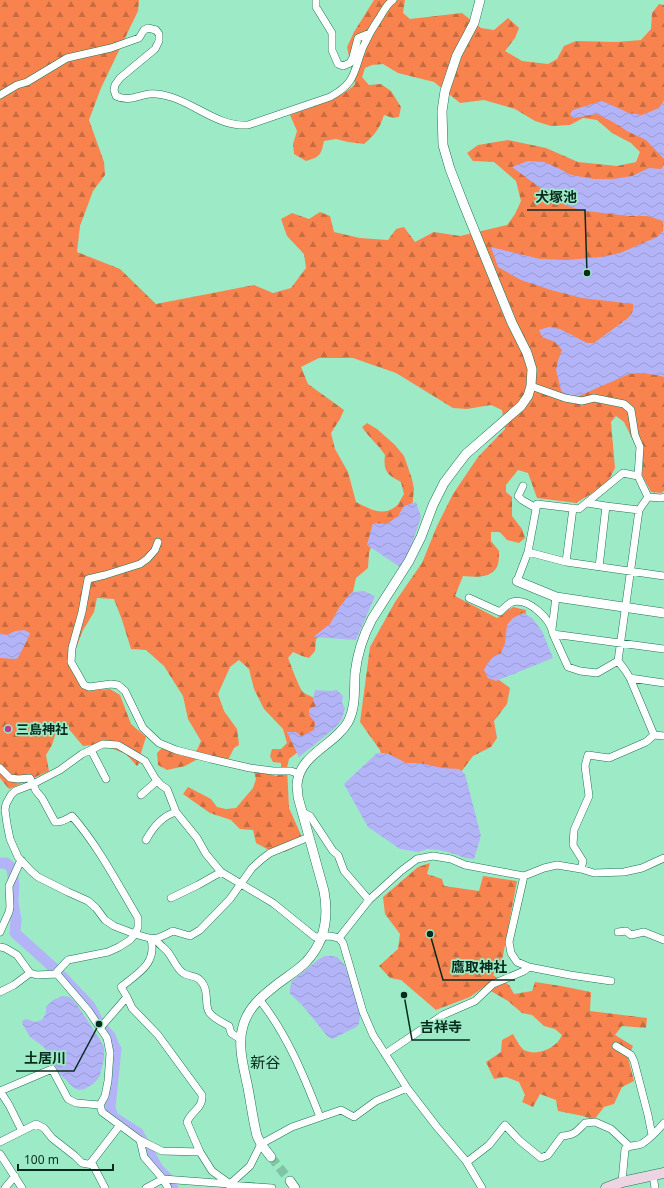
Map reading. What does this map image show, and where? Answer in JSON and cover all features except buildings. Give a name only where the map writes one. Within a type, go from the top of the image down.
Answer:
[{"type":"main road","points":[[606,1188],[622,1182],[664,1173]]},
{"type":"street","points":[[316,0],[316,7],[332,33],[332,50],[338,64],[343,66],[350,63],[358,38],[370,33]]},
{"type":"street","points":[[0,95],[17,85],[27,82],[67,58],[111,48],[139,38],[144,30],[152,28],[159,34],[159,41],[155,49],[120,78],[115,85],[114,90],[116,96],[123,99],[130,99],[151,94],[160,94],[172,97],[228,123],[248,125],[330,97],[342,90],[349,83],[354,74],[370,33],[388,4],[393,0]]},
{"type":"street","points":[[271,1157],[257,1136],[241,1054],[240,1039],[247,1015],[259,999],[305,963],[317,947],[325,928],[327,916],[324,892],[298,797],[297,785],[299,774],[305,763],[315,752],[340,731],[352,712],[358,655],[367,628],[409,561],[421,537],[433,505],[444,484],[466,454],[521,406],[528,396],[531,386],[532,369],[527,353],[512,323],[464,205],[450,169],[443,145],[442,111],[444,91],[457,55],[474,23],[480,0]]},
{"type":"street","points":[[531,386],[566,398],[582,401],[594,398],[624,404],[632,410],[635,435],[640,447],[638,476],[648,497]]},
{"type":"street","points":[[638,476],[623,473],[579,509],[537,504],[528,552],[517,581],[556,597],[664,613]]},
{"type":"street","points":[[523,486],[518,496],[536,508]]},
{"type":"street","points":[[648,497],[664,497]]},
{"type":"street","points":[[648,497],[639,510],[618,661],[626,670],[630,678],[654,735]]},
{"type":"street","points":[[587,503],[639,510]]},
{"type":"street","points":[[599,567],[606,506]]},
{"type":"street","points":[[566,562],[573,508]]},
{"type":"street","points":[[158,542],[147,559],[140,564],[88,579],[70,662],[84,684],[89,687],[112,684],[118,685],[125,691],[143,728],[159,743],[176,750],[250,768],[273,771],[291,771],[299,774]]},
{"type":"street","points":[[528,552],[566,562],[664,576]]},
{"type":"street","points":[[553,631],[556,597]]},
{"type":"street","points":[[469,598],[500,612],[511,602],[522,602],[536,608],[544,616],[553,631],[568,667],[580,671],[596,673],[618,661]]},
{"type":"street","points":[[553,631],[664,648]]},
{"type":"street","points":[[630,678],[664,683]]},
{"type":"street","points":[[582,869],[583,861],[573,845],[574,830],[589,796],[585,766],[588,755],[609,758],[646,742],[654,735],[664,736]]},
{"type":"street","points":[[240,1039],[231,1032],[229,1026],[215,1018],[210,1013],[205,988],[201,980],[195,976],[185,974],[180,971],[167,951],[154,940],[114,926],[105,920],[96,908],[88,901],[30,871],[18,857],[10,839],[5,810],[6,804],[11,795],[60,770],[103,744],[118,745],[145,761],[157,780],[166,789],[176,812],[221,872],[272,903],[315,937],[322,936],[339,938],[343,943],[363,1012],[373,1035],[407,1088],[437,1127],[467,1162],[482,1188]]},
{"type":"street","points":[[91,750],[106,779]]},
{"type":"street","points":[[0,768],[10,778],[30,778],[36,791],[42,798],[55,822],[62,822],[72,816],[96,849],[138,918],[138,927],[135,934],[130,940],[119,948],[108,952],[68,960],[55,974]]},
{"type":"street","points":[[141,795],[157,780]]},
{"type":"street","points":[[146,840],[163,819],[169,814],[176,812]]},
{"type":"street","points":[[302,812],[310,816],[333,852],[338,856],[344,871],[369,900]]},
{"type":"street","points":[[154,940],[173,931],[190,936],[200,930],[230,899],[252,868],[266,856],[309,837]]},
{"type":"street","points":[[339,938],[369,900],[401,871],[417,860],[433,856],[451,859],[465,865],[524,876],[544,868],[557,865],[582,869],[594,873],[624,872],[642,868],[664,858]]},
{"type":"street","points":[[0,932],[10,907],[9,886],[21,860]]},
{"type":"street","points":[[171,898],[221,872]]},
{"type":"street","points":[[524,876],[509,942],[511,953],[517,962],[529,967],[611,981]]},
{"type":"street","points":[[618,932],[626,931],[631,935],[644,932],[664,940]]},
{"type":"street","points":[[154,940],[150,959],[145,968],[122,987],[132,1008],[158,1036],[202,1095],[200,1106],[190,1116],[187,1122],[200,1152],[212,1171],[228,1186]]},
{"type":"street","points":[[0,947],[5,948],[17,956],[30,973],[37,975],[57,974],[88,1010],[107,1038],[110,1053],[108,1081],[100,1105],[102,1112],[140,1140],[162,1151],[200,1152]]},
{"type":"street","points":[[385,1054],[443,1015],[475,1001],[493,984],[524,971],[529,967]]},
{"type":"street","points":[[0,992],[14,985],[30,973]]},
{"type":"street","points":[[100,1028],[127,997]]},
{"type":"street","points":[[259,999],[271,1013],[304,1075],[320,1117]]},
{"type":"street","points":[[616,1046],[631,1055],[634,1061],[652,1135]]},
{"type":"street","points":[[22,1131],[0,1091],[52,1069],[68,1099],[76,1103],[100,1105]]},
{"type":"street","points":[[228,1186],[250,1166],[261,1144],[292,1127],[341,1110],[354,1117],[376,1101],[407,1088]]},
{"type":"street","points":[[467,1162],[489,1144],[505,1125],[519,1140],[541,1158],[548,1155],[562,1136],[570,1136],[575,1134],[585,1123],[594,1122],[611,1130],[629,1146]]},
{"type":"street","points":[[622,1182],[625,1149],[629,1146],[642,1144],[664,1123]]},
{"type":"street","points":[[0,1142],[36,1124],[44,1128],[52,1138],[82,1163],[93,1165],[105,1188]]},
{"type":"street","points":[[90,1164],[120,1125]]},
{"type":"street","points":[[140,1140],[144,1157],[168,1188]]},
{"type":"street","points":[[0,1154],[22,1188]]},
{"type":"street","points":[[653,1175],[655,1188]]},
{"type":"street","points":[[5,1188],[15,1176]]},
{"type":"street","points":[[146,1188],[163,1180],[228,1186],[272,1188]]},
{"type":"green space","points":[[0,0],[139,0],[138,11],[101,88],[89,120],[104,162],[105,175],[93,191],[80,226],[77,252],[120,269],[156,304],[254,285],[273,293],[291,288],[306,268],[304,254],[287,236],[281,219],[292,213],[309,219],[320,212],[330,216],[334,232],[360,238],[388,240],[396,229],[404,227],[415,242],[434,232],[460,236],[507,225],[515,214],[521,201],[516,181],[494,162],[473,161],[467,153],[478,145],[508,140],[546,148],[578,162],[617,166],[636,162],[640,152],[631,143],[612,133],[597,120],[583,118],[570,125],[551,126],[535,121],[515,109],[484,100],[460,103],[434,82],[398,73],[383,64],[372,65],[365,68],[362,77],[369,85],[381,84],[391,91],[401,107],[399,117],[393,118],[384,115],[377,131],[364,144],[336,139],[324,141],[319,155],[311,160],[306,161],[294,154],[293,144],[297,131],[290,115],[334,99],[355,84],[347,47],[354,32],[374,0],[405,0],[403,13],[410,19],[462,13],[481,28],[494,30],[508,18],[519,28],[515,38],[505,51],[522,61],[548,64],[557,59],[564,46],[576,41],[617,42],[641,40],[651,29],[652,13],[659,4],[664,5],[664,491],[661,493],[651,492],[642,475],[643,461],[624,422],[616,416],[611,422],[615,468],[609,480],[591,494],[576,503],[537,498],[528,473],[518,470],[506,485],[506,492],[512,497],[512,516],[522,529],[525,538],[519,543],[507,540],[500,532],[491,532],[491,541],[499,551],[499,561],[497,567],[490,574],[477,577],[463,576],[455,596],[497,618],[513,607],[526,610],[525,619],[491,674],[510,688],[507,704],[494,721],[497,738],[491,747],[473,756],[458,776],[383,764],[380,750],[360,722],[370,647],[395,602],[422,563],[437,526],[453,494],[478,457],[505,429],[502,410],[491,405],[467,409],[453,408],[396,373],[353,358],[319,358],[301,367],[308,384],[344,410],[331,433],[335,449],[348,472],[356,502],[365,507],[385,511],[396,506],[404,494],[401,482],[389,475],[385,469],[385,455],[362,427],[367,423],[377,429],[395,445],[404,456],[414,489],[412,509],[387,528],[377,529],[369,553],[368,568],[356,578],[352,596],[332,627],[316,639],[315,651],[309,658],[293,652],[288,658],[301,690],[315,699],[319,722],[317,732],[298,752],[289,759],[287,768],[289,808],[301,835],[299,845],[285,852],[267,849],[256,843],[253,830],[240,829],[231,820],[210,813],[183,794],[188,787],[211,799],[217,807],[226,809],[236,808],[253,788],[256,779],[254,772],[262,770],[276,776],[281,774],[281,763],[273,762],[270,756],[272,749],[281,749],[287,743],[283,729],[264,709],[254,689],[249,669],[239,660],[230,667],[218,694],[224,711],[237,729],[239,745],[234,748],[228,760],[207,754],[185,766],[167,770],[158,765],[157,753],[163,747],[182,756],[197,750],[201,741],[188,719],[183,696],[164,666],[146,650],[131,649],[114,599],[97,598],[94,612],[82,632],[70,668],[88,691],[110,689],[120,695],[131,724],[146,737],[141,753],[141,761],[137,766],[126,754],[100,744],[83,746],[68,728],[58,726],[52,745],[46,755],[49,771],[9,789],[0,778]]},
{"type":"green space","points":[[430,863],[427,874],[442,879],[444,886],[479,891],[483,876],[517,881],[502,961],[493,975],[509,985],[514,994],[532,991],[535,982],[561,986],[591,992],[590,1011],[647,1018],[646,1028],[622,1026],[615,1035],[633,1046],[628,1058],[634,1081],[622,1087],[614,1104],[604,1107],[594,1120],[583,1116],[558,1111],[556,1100],[540,1094],[533,1107],[522,1102],[525,1095],[519,1082],[506,1077],[494,1079],[486,1062],[501,1052],[502,1040],[513,1034],[524,1050],[529,1052],[540,1052],[546,1050],[556,1044],[562,1035],[555,1029],[544,1026],[532,1015],[522,1013],[508,1001],[484,987],[470,997],[436,1010],[401,980],[390,978],[379,966],[398,949],[400,934],[385,914],[383,897],[418,867]]},
{"type":"water","points":[[664,100],[664,159],[646,140],[597,114],[573,118],[570,114],[573,110],[602,101],[629,113],[642,115],[659,108]]},
{"type":"water","points":[[528,161],[544,162],[571,175],[594,179],[613,179],[632,176],[649,168],[661,169],[664,164],[664,377],[639,373],[629,374],[579,396],[568,396],[561,390],[556,370],[562,350],[555,342],[542,337],[539,330],[549,327],[560,329],[587,343],[594,343],[628,318],[633,311],[633,304],[582,298],[521,280],[498,267],[491,247],[540,259],[567,260],[601,257],[620,253],[657,237],[663,231],[663,221],[648,216],[629,216],[586,211],[570,207],[554,198],[512,167]]},
{"type":"water","points":[[416,502],[421,517],[407,557],[400,567],[367,545],[373,523],[387,524],[398,516],[404,506]]},
{"type":"water","points":[[364,591],[375,596],[356,640],[313,637],[330,624],[339,608],[349,595],[353,592]]},
{"type":"water","points":[[523,613],[532,618],[542,631],[553,658],[496,681],[488,678],[484,670],[493,657],[501,653],[505,643],[507,625],[513,618]]},
{"type":"water","points":[[24,630],[30,633],[18,658],[0,658],[0,633],[7,635],[16,631]]},
{"type":"water","points":[[315,690],[337,690],[343,696],[342,703],[345,708],[342,719],[335,728],[299,757],[287,732],[296,732],[301,736],[314,730],[315,722],[309,715],[309,709],[316,706],[313,700]]},
{"type":"water","points":[[377,753],[387,753],[406,763],[420,763],[442,768],[459,769],[465,774],[481,836],[474,859],[465,858],[439,850],[427,849],[418,852],[400,849],[368,827],[344,784]]},
{"type":"water","points":[[325,956],[337,957],[344,964],[361,1008],[359,1024],[333,1039],[328,1037],[302,1005],[290,994],[292,981],[319,959]]},
{"type":"water","points":[[63,996],[70,997],[76,1003],[104,1047],[104,1059],[100,1075],[93,1084],[85,1089],[79,1090],[74,1088],[60,1074],[44,1047],[30,1037],[22,1021],[26,1019],[35,1022],[42,1020],[46,1013],[46,1007],[53,1000]]},
{"type":"waterway","points":[[0,863],[6,863],[12,868],[14,886],[13,902],[16,920],[15,933],[55,969],[90,1006],[99,1024],[110,1036],[116,1049],[110,1108],[113,1117],[138,1133],[158,1169],[167,1178],[173,1188]]},
{"type":"tunnel","points":[[271,1157],[290,1181]]},
{"type":"place","name":"犬塚池","points":[[587,273]]},
{"type":"place","name":"三島神社","points":[[8,729]]},
{"type":"place","name":"鷹取神社","points":[[430,934]]},
{"type":"place","name":"吉祥寺","points":[[404,995]]},
{"type":"place","name":"土居川","points":[[99,1024]]},
{"type":"district","name":"新谷","points":[[265,1062]]}]
